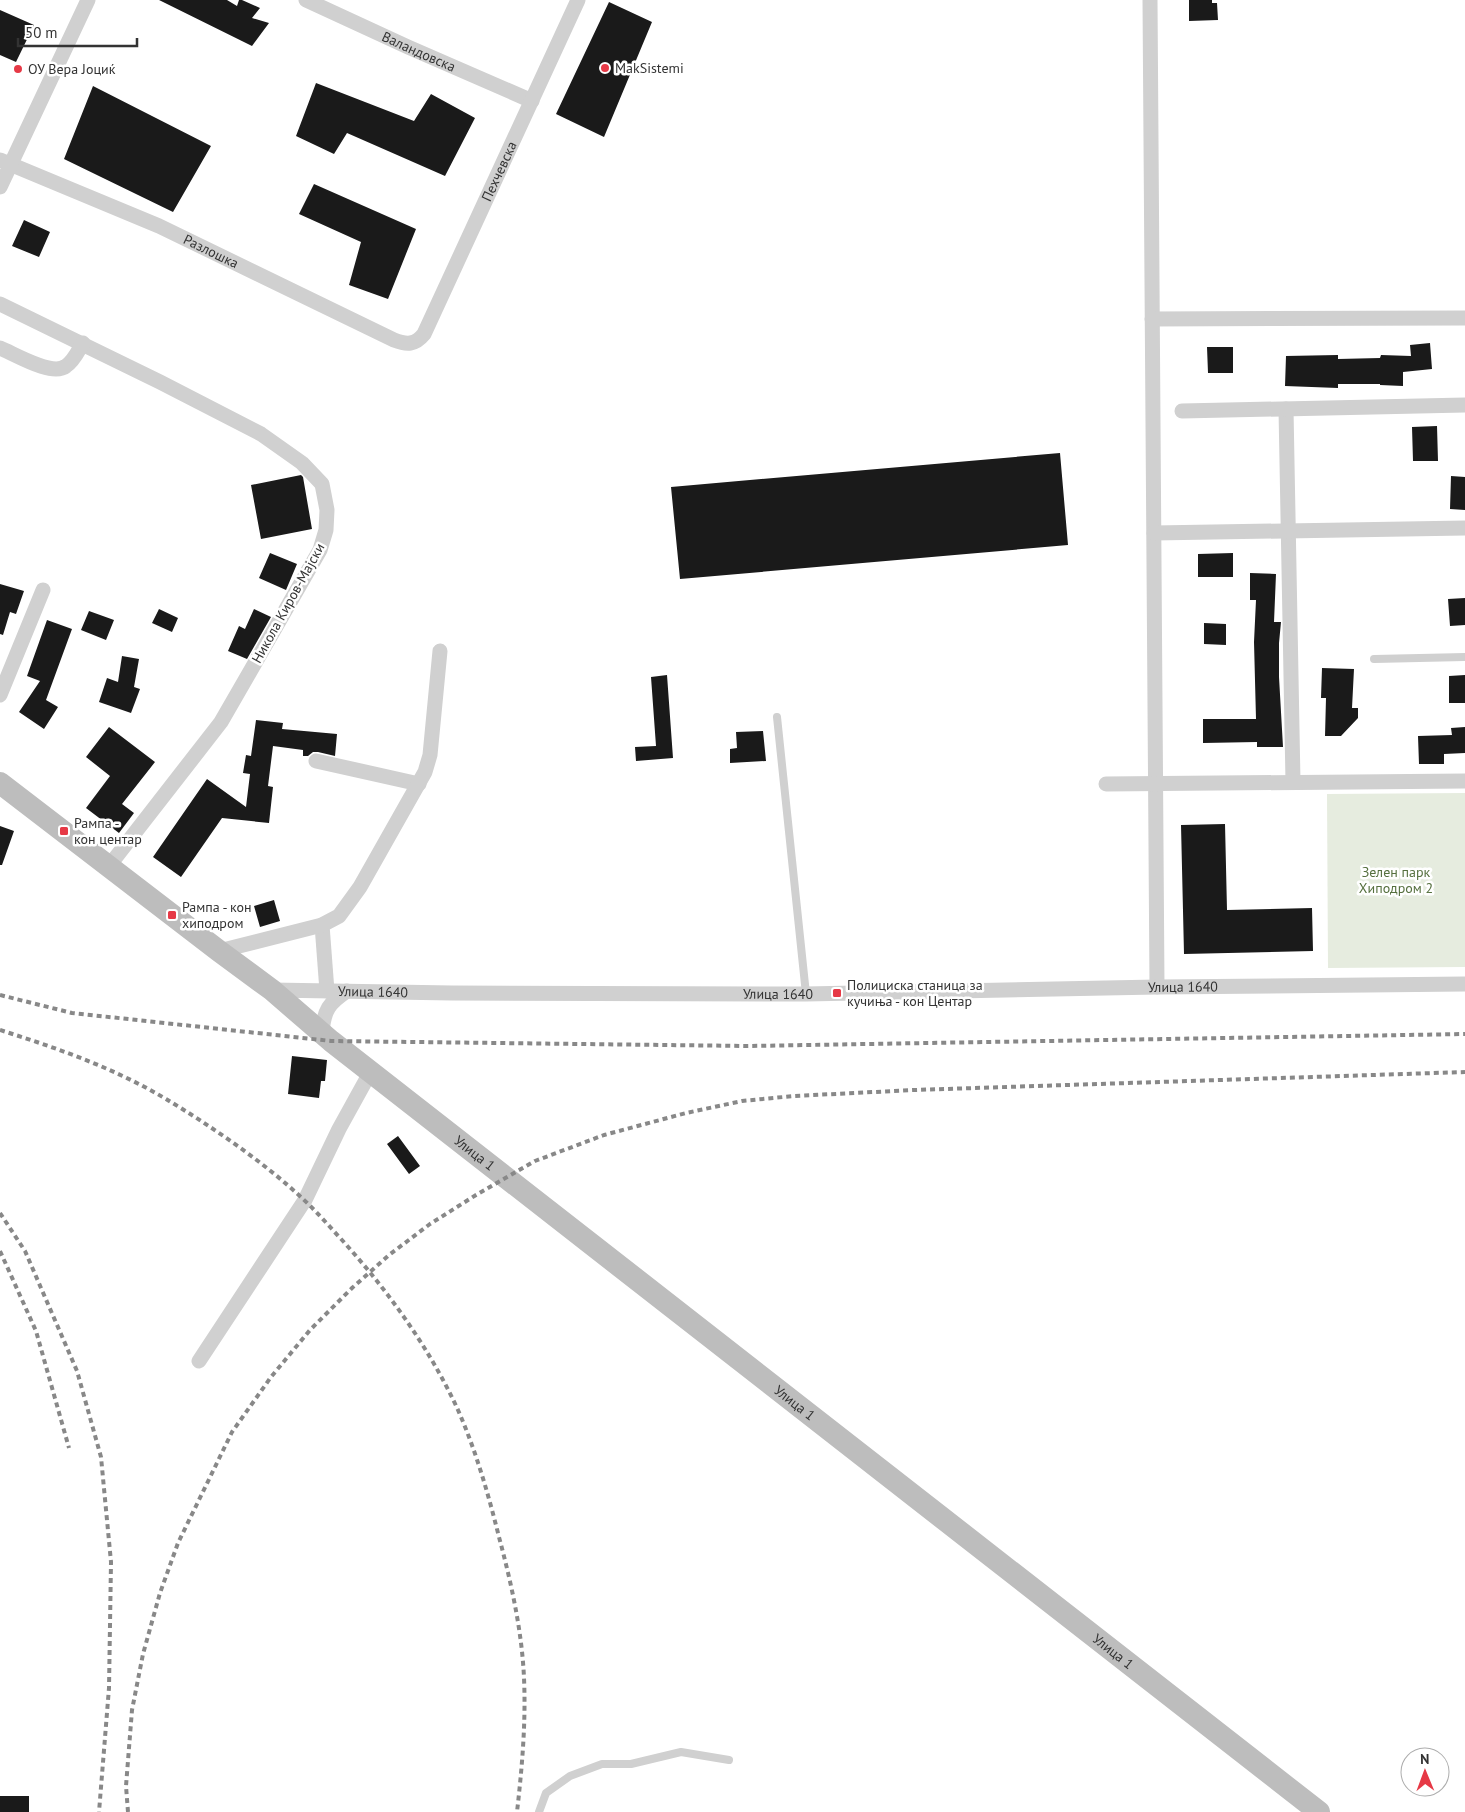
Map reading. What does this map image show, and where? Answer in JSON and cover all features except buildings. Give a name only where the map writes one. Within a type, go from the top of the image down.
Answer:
[{"type":"main road","name":"Улица 1","points":[[0,783],[272,990],[371,1071],[1318,1812]]},
{"type":"street","points":[[0,187],[5,162],[88,0]]},
{"type":"street","name":"Валандовска","points":[[306,0],[532,101]]},
{"type":"street","name":"Пехчевска","points":[[419,340],[424,334],[578,0]]},
{"type":"street","points":[[1150,0],[1157,987]]},
{"type":"street","name":"Разлошка","points":[[5,162],[159,226],[402,343],[409,344],[419,340]]},
{"type":"street","name":"Никола Киров-Мајски","points":[[0,304],[261,434],[302,463],[322,484],[327,510],[326,530],[320,550],[221,722],[109,866]]},
{"type":"street","points":[[1152,319],[1465,318]]},
{"type":"street","points":[[0,348],[57,370],[66,366],[74,358],[83,344]]},
{"type":"street","points":[[1182,411],[1465,405]]},
{"type":"street","points":[[1286,409],[1293,782]]},
{"type":"street","points":[[1154,533],[1465,528]]},
{"type":"street","points":[[0,695],[43,590]]},
{"type":"street","points":[[219,951],[322,925],[339,916],[360,887],[425,772],[430,755],[440,651]]},
{"type":"street","points":[[316,761],[419,784]]},
{"type":"street","points":[[1106,784],[1465,780]]},
{"type":"street","points":[[322,925],[327,990]]},
{"type":"street","name":"Улица 1640","points":[[272,990],[452,993],[806,994],[1157,987],[1465,984]]},
{"type":"street","points":[[322,1032],[323,1019],[328,1007],[335,999],[347,991]]},
{"type":"street","points":[[199,1360],[305,1200],[371,1071]]},
{"type":"lane","points":[[1374,659],[1465,657]]},
{"type":"lane","points":[[777,717],[806,994]]},
{"type":"lane","points":[[539,1812],[546,1793],[570,1776],[602,1764],[631,1764],[682,1752],[728,1760]]},
{"type":"green space","name":"Зелен парк Хиподром 2","points":[[1465,793],[1465,967],[1328,968],[1327,794]]},
{"type":"railway","points":[[0,995],[72,1013],[331,1041],[748,1046],[1465,1034]]},
{"type":"railway","points":[[0,1030],[106,1068],[146,1088],[219,1133],[255,1159],[288,1185],[342,1240],[375,1279],[421,1342],[447,1387],[470,1441],[481,1472],[512,1589],[521,1642],[524,1695],[523,1745],[517,1812]]},
{"type":"railway","points":[[128,1812],[126,1786],[132,1710],[143,1654],[160,1593],[178,1543],[232,1432],[271,1377],[310,1330],[352,1288],[389,1255],[430,1224],[535,1161],[604,1135],[686,1113],[742,1101],[794,1096],[914,1090],[1465,1072]]},
{"type":"railway","points":[[0,1213],[25,1251],[77,1371],[101,1457],[111,1562],[109,1688],[99,1812]]},
{"type":"railway","points":[[0,1251],[36,1331],[69,1448]]},
{"type":"place","name":"MakSistemi","points":[[605,68]]},
{"type":"place","name":"ОУ Вера Јоциќ","points":[[18,69]]},
{"type":"place","name":"Рампа - кон центар","points":[[64,831]]},
{"type":"place","name":"Рампа - кон хиподром","points":[[172,915]]},
{"type":"place","name":"Полициска станица за кучиња - кон Центар","points":[[837,993]]}]
